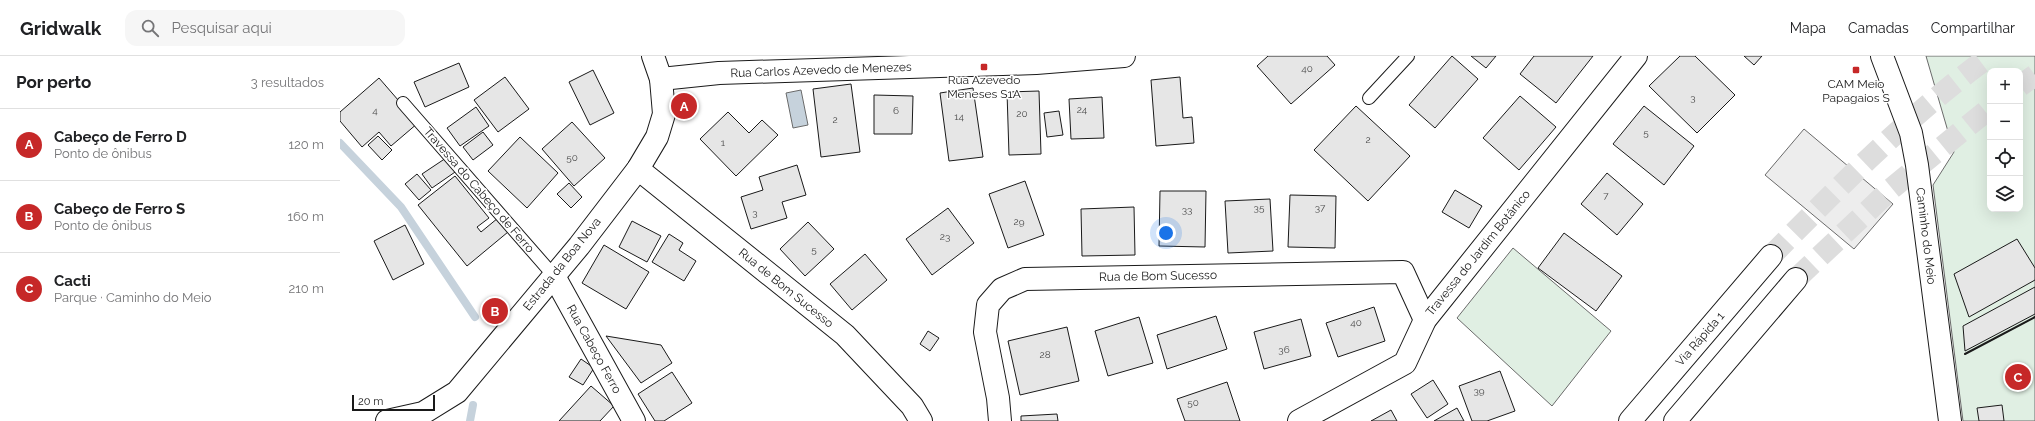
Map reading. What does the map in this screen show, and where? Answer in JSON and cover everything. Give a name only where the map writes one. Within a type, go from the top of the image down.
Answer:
[{"type":"main road","name":"Estrada da Boa Nova","points":[[387,421],[423,413],[457,392],[554,276],[638,169],[657,137],[664,114],[661,79],[653,56]]},
{"type":"main road","name":"Rua Carlos Azevedo de Menezes","points":[[661,79],[720,73],[1036,63],[1124,56]]},
{"type":"main road","name":"Travessa do Jardim Botânico","points":[[1299,421],[1405,363],[1425,320],[1636,56]]},
{"type":"main road","name":"Caminho do Meio","points":[[1882,56],[1900,102],[1912,140],[1950,421]]},
{"type":"main road","name":"Rua de Bom Sucesso","points":[[638,169],[845,335],[912,406],[921,421]]},
{"type":"main road","name":"Via Rápida 1","points":[[1630,421],[1771,256]]},
{"type":"main road","name":"Rua de Bom Sucesso","points":[[1000,421],[998,398],[985,332],[988,305],[1002,289],[1025,278],[1403,272],[1425,320]]},
{"type":"main road","name":"Rua Cabeço Ferro","points":[[554,276],[634,421]]},
{"type":"main road","points":[[1675,421],[1796,279]]},
{"type":"lane","points":[[1369,98],[1408,56]]},
{"type":"lane","name":"Travessa do Cabeço de Ferro","points":[[403,103],[554,276]]},
{"type":"green space","points":[[1926,56],[2035,56],[2035,421],[1963,421],[1933,185],[1954,152]]},
{"type":"green space","points":[[1513,248],[1611,331],[1552,406],[1457,318]]},
{"type":"shaded area","points":[[801,90],[808,125],[793,128],[786,93]]},
{"type":"shaded area","points":[[1804,129],[1893,204],[1854,249],[1765,175]]},
{"type":"building","points":[[1268,56],[1327,56],[1335,65],[1291,104],[1257,66]]},
{"type":"building","points":[[1452,56],[1478,79],[1435,128],[1409,105]]},
{"type":"building","points":[[1471,56],[1496,56],[1486,68]]},
{"type":"building","points":[[1534,56],[1593,56],[1556,103],[1520,74]]},
{"type":"building","points":[[1680,56],[1695,56],[1735,95],[1697,133],[1649,86]]},
{"type":"building","points":[[1744,56],[1762,56],[1754,65]]},
{"type":"building","points":[[459,63],[469,87],[425,107],[414,82]]},
{"type":"building","points":[[593,70],[614,113],[590,125],[569,82]]},
{"type":"building","points":[[505,77],[529,109],[498,132],[474,100]]},
{"type":"building","points":[[1180,77],[1183,118],[1192,117],[1194,143],[1156,146],[1151,80]]},
{"type":"building","points":[[379,78],[418,123],[391,146],[379,132],[362,147],[340,121],[340,112]]},
{"type":"building","points":[[851,84],[860,152],[821,157],[813,89]]},
{"type":"building","points":[[973,88],[983,157],[949,161],[940,93]]},
{"type":"building","points":[[1039,91],[1041,154],[1009,155],[1007,92]]},
{"type":"building","points":[[874,95],[913,96],[912,134],[874,134]]},
{"type":"building","points":[[1520,96],[1556,127],[1519,170],[1483,138]]},
{"type":"building","points":[[1102,97],[1104,138],[1071,139],[1069,99]]},
{"type":"building","points":[[1356,106],[1410,156],[1368,201],[1314,150]]},
{"type":"building","points":[[1644,106],[1694,146],[1664,185],[1613,144]]},
{"type":"building","points":[[476,107],[489,126],[460,146],[447,128]]},
{"type":"building","points":[[1059,111],[1063,135],[1047,137],[1044,113]]},
{"type":"building","points":[[728,112],[749,133],[762,120],[778,135],[736,176],[700,139]]},
{"type":"building","points":[[572,122],[605,158],[574,186],[542,149]]},
{"type":"building","points":[[483,132],[493,145],[473,160],[463,147]]},
{"type":"building","points":[[378,136],[392,150],[382,160],[368,145]]},
{"type":"building","points":[[520,137],[558,173],[527,208],[488,171]]},
{"type":"building","points":[[449,156],[458,170],[432,188],[422,174]]},
{"type":"building","points":[[797,165],[806,195],[782,202],[787,218],[751,229],[741,197],[763,190],[759,177]]},
{"type":"building","points":[[1607,173],[1643,204],[1617,235],[1581,204]]},
{"type":"building","points":[[417,174],[431,190],[419,200],[405,184]]},
{"type":"building","points":[[455,176],[489,218],[477,227],[481,232],[498,218],[508,232],[467,266],[418,205]]},
{"type":"building","points":[[1025,181],[1044,235],[1008,248],[989,194]]},
{"type":"building","points":[[569,183],[582,197],[571,208],[557,194]]},
{"type":"building","points":[[1455,190],[1482,206],[1469,228],[1442,212]]},
{"type":"building","points":[[1160,191],[1206,191],[1205,247],[1159,246]]},
{"type":"building","points":[[1290,195],[1336,196],[1335,248],[1288,247]]},
{"type":"building","points":[[1270,199],[1273,251],[1228,253],[1225,201]]},
{"type":"building","points":[[1134,207],[1135,255],[1082,256],[1081,209]]},
{"type":"building","points":[[948,208],[974,243],[932,275],[906,239]]},
{"type":"building","points":[[632,221],[661,236],[647,262],[619,247]]},
{"type":"building","points":[[808,222],[834,249],[805,276],[780,249]]},
{"type":"building","points":[[405,225],[424,264],[393,280],[374,241]]},
{"type":"building","points":[[1564,233],[1622,276],[1596,311],[1538,268]]},
{"type":"building","points":[[669,234],[683,243],[679,250],[696,261],[684,281],[652,262]]},
{"type":"building","points":[[2017,239],[2035,268],[2035,280],[1969,317],[1954,274]]},
{"type":"building","points":[[604,245],[649,272],[626,309],[582,283]]},
{"type":"building","points":[[865,254],[887,280],[852,310],[830,284]]},
{"type":"building","points":[[2035,287],[2035,314],[1965,351],[1963,326]]},
{"type":"building","points":[[1374,307],[1385,341],[1338,357],[1326,323]]},
{"type":"building","points":[[1216,316],[1227,349],[1167,369],[1157,335]]},
{"type":"building","points":[[1139,317],[1153,363],[1108,376],[1095,331]]},
{"type":"building","points":[[1301,319],[1311,356],[1264,369],[1254,332]]},
{"type":"building","points":[[1067,327],[1079,381],[1020,395],[1008,341]]},
{"type":"building","points":[[928,331],[939,338],[930,351],[920,344]]},
{"type":"building","points":[[606,336],[661,345],[672,363],[641,383]]},
{"type":"building","points":[[581,359],[594,368],[583,385],[569,377]]},
{"type":"building","points":[[1500,371],[1515,411],[1487,421],[1472,421],[1459,386]]},
{"type":"building","points":[[672,372],[692,403],[664,421],[655,421],[638,394]]},
{"type":"building","points":[[1433,380],[1448,404],[1427,418],[1411,394]]},
{"type":"building","points":[[1227,382],[1240,421],[1185,421],[1177,399]]},
{"type":"building","points":[[591,386],[614,406],[600,421],[559,421]]},
{"type":"building","points":[[2002,405],[2004,421],[1979,421],[1977,408]]},
{"type":"building","points":[[1457,408],[1464,421],[1434,421]]},
{"type":"building","points":[[1391,410],[1397,421],[1371,421]]},
{"type":"building","points":[[1057,414],[1058,421],[1021,421],[1021,416]]},
{"type":"waterway","points":[[340,143],[401,207],[475,317]]},
{"type":"waterway","points":[[470,421],[473,405]]},
{"type":"tunnel","points":[[1771,256],[1850,177],[1904,126],[1960,78],[1990,56]]},
{"type":"tunnel","points":[[2023,84],[2035,75]]},
{"type":"tunnel","points":[[1796,279],[1891,189],[1987,110]]},
{"type":"wall","points":[[1965,354],[2035,317]]},
{"type":"place","name":"Rua Azevedo Meneses S1A","points":[[984,67]]},
{"type":"place","name":"CAM Meio Papagaios S","points":[[1856,70]]},
{"type":"place","name":"Cabeço de Ferro D","points":[[684,106]]},
{"type":"place","name":"Cabeço de Ferro S","points":[[495,311]]},
{"type":"place","name":"Cacti","points":[[2018,377]]}]
